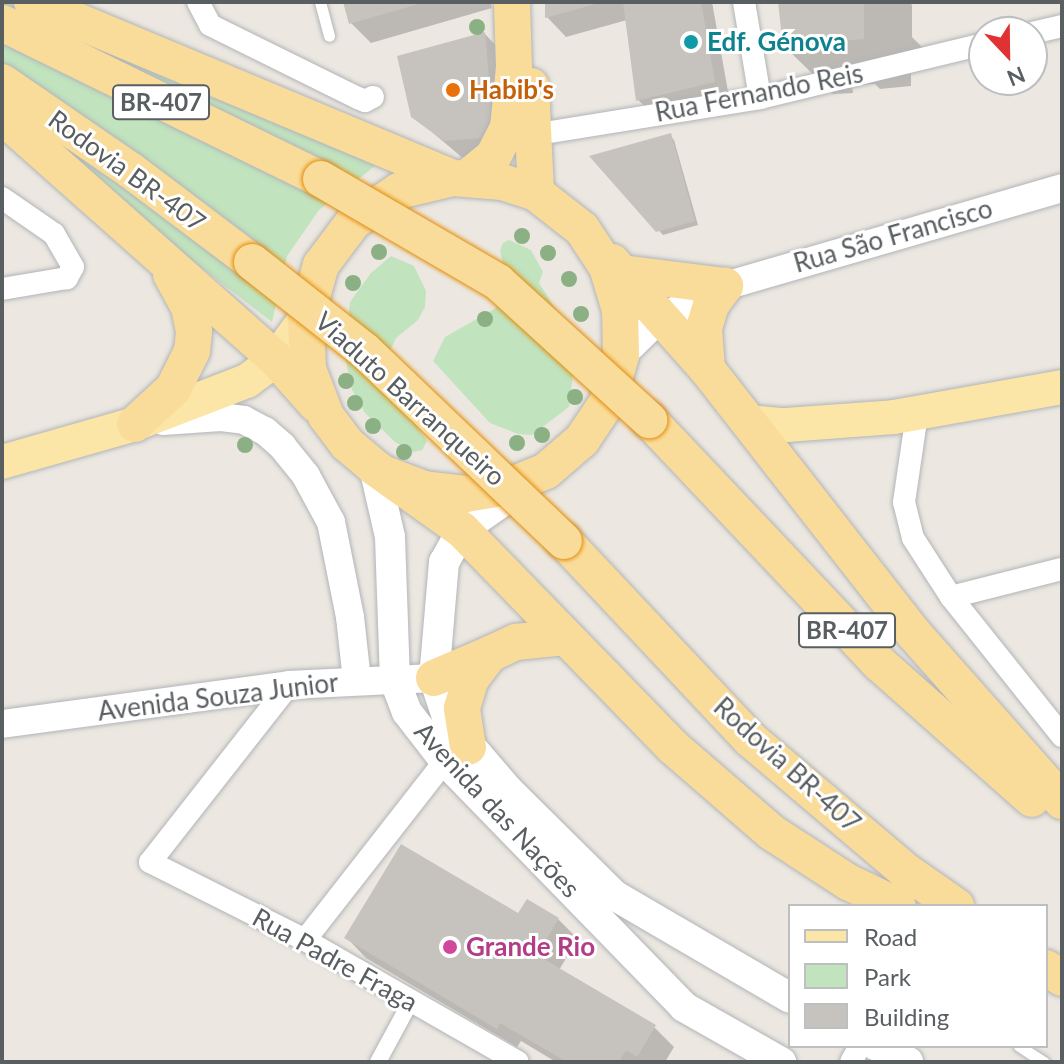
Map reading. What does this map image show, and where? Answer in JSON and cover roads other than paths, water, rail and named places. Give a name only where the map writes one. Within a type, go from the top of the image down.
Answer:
[{"type":"highway","points":[[32,2],[460,178],[502,182],[536,193],[582,229],[707,369],[915,635],[1062,801]]},
{"type":"highway","points":[[326,416],[308,369],[306,318],[321,265],[354,221],[399,191],[460,178],[493,157],[508,128],[514,67],[512,2]]},
{"type":"highway","points":[[529,2],[536,193]]},
{"type":"highway","name":"BR-407","points":[[2,23],[321,179],[498,282],[649,420],[880,664],[1062,822]]},
{"type":"highway","name":"Rodovia BR-407","points":[[2,82],[130,170],[252,262]]},
{"type":"highway","points":[[2,116],[276,359],[347,444],[462,530],[673,747],[771,832],[848,882],[894,904]]},
{"type":"highway","points":[[380,470],[424,489],[466,494],[507,487],[546,471],[582,440],[608,401],[621,356],[620,310],[607,267],[582,229]]},
{"type":"highway","points":[[135,424],[173,389],[192,351],[194,331],[189,307],[157,254]]},
{"type":"highway","name":"Viaduto Barranqueiro","points":[[252,262],[365,351],[564,541]]},
{"type":"highway","points":[[622,273],[725,286],[711,305],[704,328],[707,369]]},
{"type":"highway","name":"Rodovia BR-407","points":[[564,541],[750,739],[907,872],[953,904]]},
{"type":"highway","points":[[434,678],[516,642],[566,637]]},
{"type":"highway","points":[[457,754],[462,708],[471,679],[490,654]]},
{"type":"main road","points":[[2,462],[135,424],[247,381],[276,359],[306,318]]},
{"type":"main road","points":[[748,422],[786,425],[917,414],[1062,387]]},
{"type":"main road","name":"Avenida das Nações","points":[[380,470],[390,537],[395,681],[407,712],[457,754],[604,904],[684,1007],[781,1062]]},
{"type":"main road","name":"Avenida das Nações","points":[[457,754],[434,678],[444,562],[462,530],[546,471]]},
{"type":"main road","name":"Avenida das Nações","points":[[604,904],[788,997]]},
{"type":"main road","points":[[881,1048],[908,1062]]},
{"type":"street","points":[[198,2],[210,25],[361,100],[373,97]]},
{"type":"street","points":[[744,2],[760,98]]},
{"type":"street","name":"Rua Fernando Reis","points":[[532,135],[760,98],[968,48]]},
{"type":"street","name":"Rua São Francisco","points":[[621,356],[660,318],[725,286],[1062,188]]},
{"type":"street","points":[[2,198],[54,234],[73,262],[67,278],[2,289]]},
{"type":"street","points":[[917,414],[904,502],[913,538],[951,597],[1060,730]]},
{"type":"street","points":[[135,424],[232,418],[265,431],[282,446],[306,476],[331,522],[350,617],[357,680]]},
{"type":"street","points":[[951,597],[1062,569]]},
{"type":"street","name":"Avenida Souza Junior","points":[[2,724],[289,685],[434,678]]},
{"type":"street","name":"Rua Padre Fraga","points":[[289,685],[150,862],[305,940],[518,1062]]},
{"type":"street","points":[[305,940],[457,754]]},
{"type":"street","points":[[378,1062],[411,1001]]},
{"type":"lane","points":[[320,2],[329,36]]},
{"type":"lane","points":[[1022,1048],[1044,1062]]},
{"type":"place","name":"Edf. Génova","points":[[691,42]]},
{"type":"place","name":"Habib's","points":[[453,90]]},
{"type":"place","name":"Grande Rio","points":[[450,947]]}]
